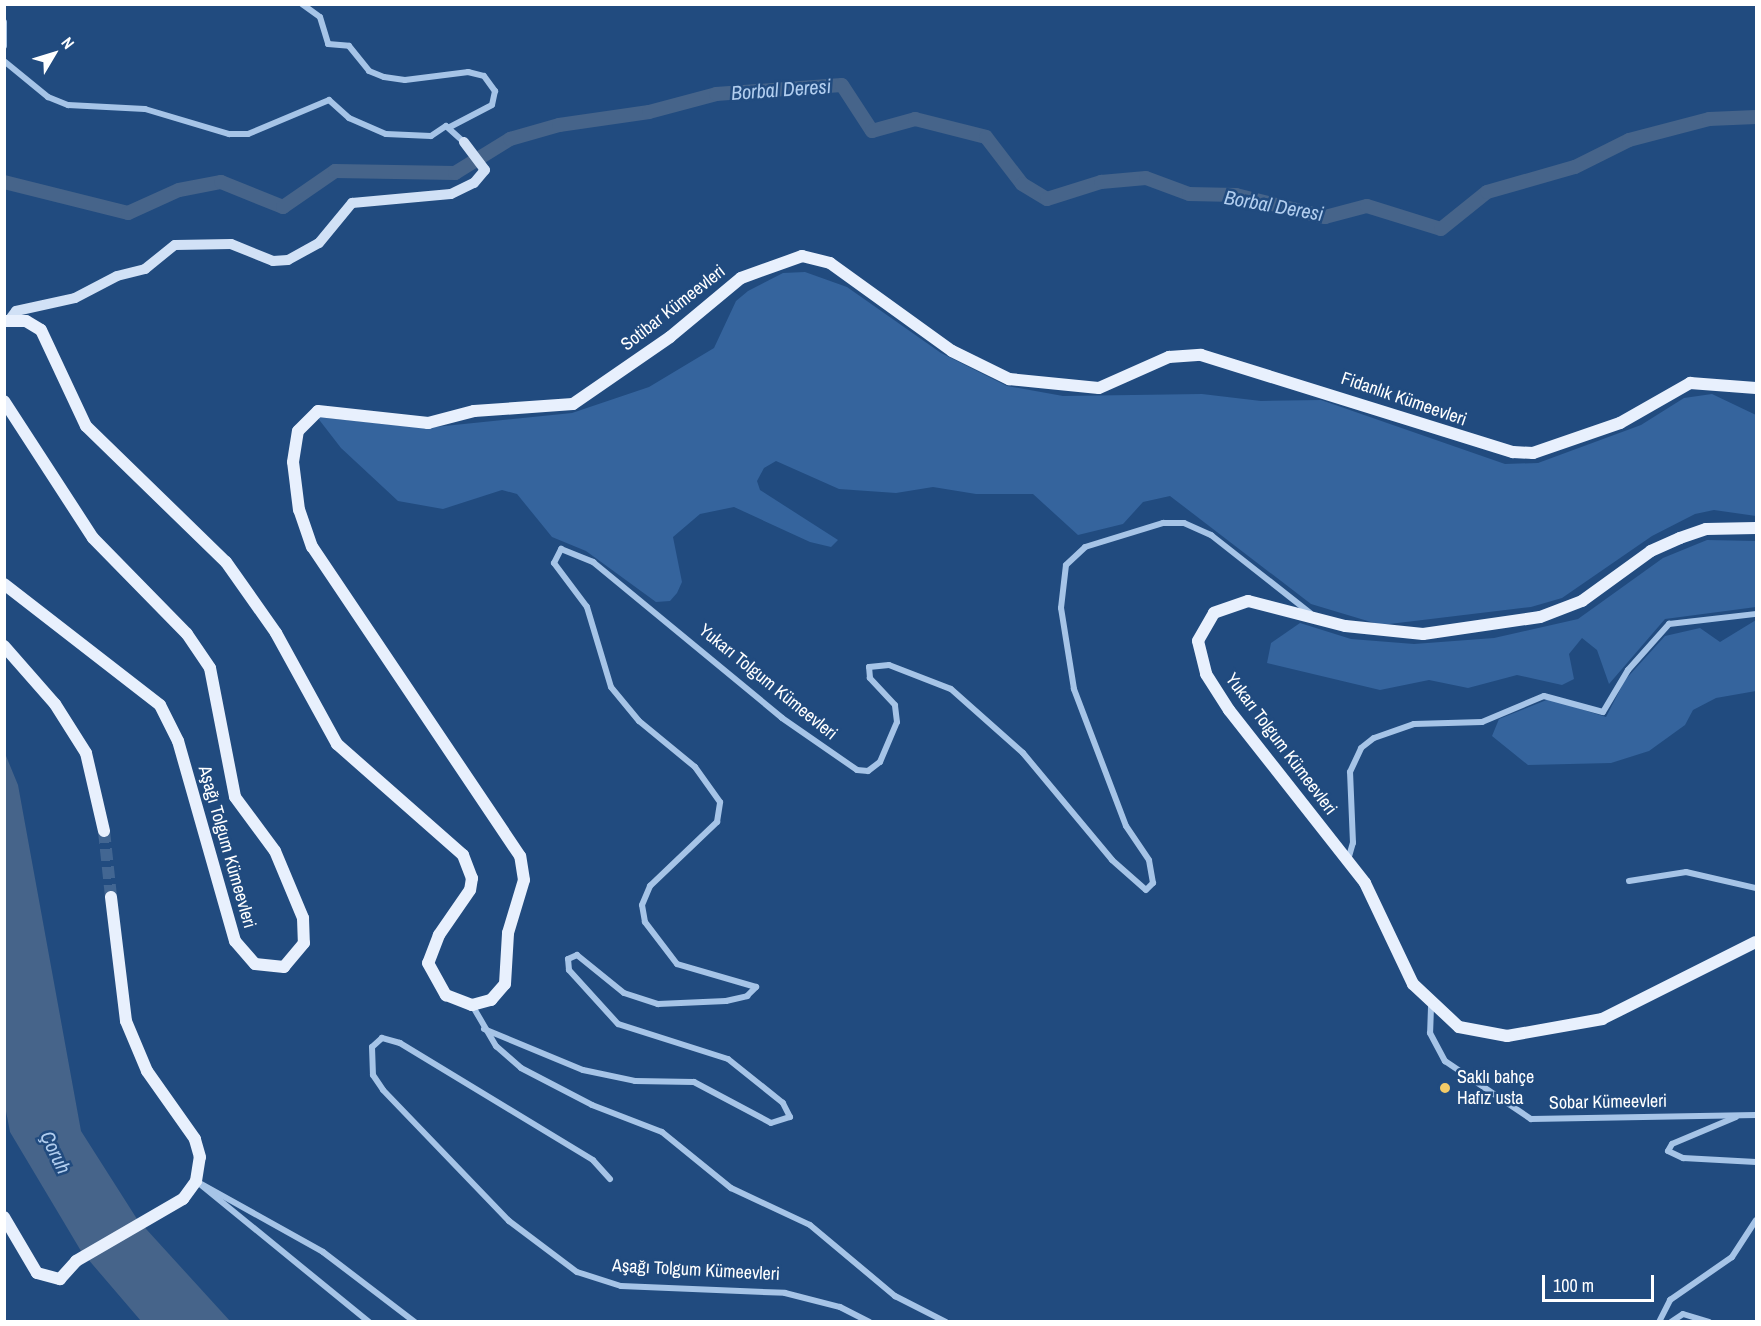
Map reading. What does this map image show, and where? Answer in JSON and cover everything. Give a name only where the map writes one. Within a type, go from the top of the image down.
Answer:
[{"type":"main road","name":"Sotibar Kümeevleri","points":[[472,1005],[491,999],[505,984],[508,933],[524,880],[520,856],[317,559],[299,510],[292,462],[294,442],[309,416],[330,409],[428,423],[474,411],[573,404],[670,337],[741,278],[802,256],[845,272],[980,367],[1034,385]]},
{"type":"main road","points":[[7,320],[41,330],[86,426],[192,525],[244,584],[337,744],[463,855],[472,878],[470,890],[439,935],[428,963],[446,995],[472,1005]]},
{"type":"main road","name":"Fidanlık Kümeevleri","points":[[1034,385],[1099,388],[1169,357],[1201,355],[1495,448],[1533,453],[1620,423],[1690,383],[1756,388]]},
{"type":"main road","name":"Aşağı Tolgum Kümeevleri","points":[[4,401],[93,538],[187,634],[210,668],[235,797],[275,851],[303,918],[304,943],[284,967],[255,964],[235,941],[178,741],[160,705],[4,584]]},
{"type":"main road","points":[[1315,618],[1423,634],[1540,617],[1582,601],[1652,551],[1680,538],[1706,530],[1756,528]]},
{"type":"main road","name":"Yukarı Tolgum Kümeevleri","points":[[1315,618],[1259,602],[1234,603],[1206,621],[1199,651],[1229,710],[1348,860],[1413,984],[1431,1006]]},
{"type":"main road","points":[[4,646],[55,704],[86,753],[104,831]]},
{"type":"main road","points":[[4,1217],[37,1273],[60,1279],[76,1261],[166,1209],[196,1181],[200,1157],[195,1139],[147,1071],[126,1021],[111,897]]},
{"type":"main road","points":[[1431,1006],[1449,1021],[1481,1035],[1554,1030],[1623,1011],[1756,942]]},
{"type":"street","points":[[4,62],[48,97],[68,105],[145,109],[229,134],[248,134],[329,100],[349,118],[386,134],[430,136],[492,105],[495,91],[484,76],[468,72],[405,80],[384,77],[369,71],[349,46],[328,44],[320,17],[302,4]]},
{"type":"street","points":[[4,22],[4,46]]},
{"type":"street","points":[[7,320],[16,311],[75,298],[109,279],[146,269],[175,245],[231,244],[273,261],[288,260],[319,243],[352,203],[458,192],[478,180],[485,170],[482,163],[450,127]]},
{"type":"street","name":"Yukarı Tolgum Kümeevleri","points":[[484,1029],[583,1070],[635,1082],[694,1082],[771,1124],[790,1117],[783,1103],[728,1059],[618,1024],[569,970],[568,960],[577,955],[624,993],[658,1004],[726,1001],[747,996],[756,987],[677,964],[645,922],[642,905],[650,886],[717,822],[720,802],[703,775],[639,721],[611,687],[587,607],[554,563],[561,549],[593,562],[782,718],[857,770],[868,771],[880,762],[897,722],[896,705],[870,678],[869,667],[889,665],[951,689],[1023,753],[1112,861],[1146,890],[1153,883],[1149,860],[1126,826],[1074,689],[1061,608],[1066,565],[1085,547],[1162,523],[1184,524],[1221,542],[1315,618]]},
{"type":"street","name":"Yukarı Tolgum Kümeevleri","points":[[1348,860],[1353,843],[1349,781],[1361,748],[1403,726],[1482,722],[1550,695],[1603,712],[1628,670],[1669,624],[1756,614]]},
{"type":"street","points":[[1629,881],[1686,872],[1756,888]]},
{"type":"street","points":[[472,1005],[484,1029],[521,1068],[592,1105],[662,1132],[731,1188],[810,1225],[895,1296],[946,1322]]},
{"type":"street","name":"Sobar Kümeevleri","points":[[1431,1006],[1430,1033],[1445,1061],[1531,1119],[1756,1115]]},
{"type":"street","name":"Aşağı Tolgum Kümeevleri","points":[[610,1179],[593,1160],[400,1043],[382,1038],[372,1047],[373,1075],[383,1089],[509,1221],[577,1272],[621,1286],[785,1293],[840,1307],[869,1322]]},
{"type":"street","name":"Sobar Kümeevleri","points":[[1736,1117],[1716,1130],[1672,1144],[1668,1151],[1683,1158],[1756,1162]]},
{"type":"street","points":[[196,1181],[369,1322]]},
{"type":"street","points":[[196,1181],[323,1252],[415,1322]]},
{"type":"street","points":[[1659,1322],[1670,1300],[1732,1257],[1756,1220]]},
{"type":"street","points":[[1671,1322],[1683,1314],[1708,1322]]},
{"type":"shaded area","points":[[805,272],[847,287],[941,353],[1007,386],[1063,396],[1202,394],[1261,401],[1321,400],[1505,464],[1538,463],[1641,425],[1684,398],[1712,394],[1756,415],[1756,516],[1714,510],[1695,514],[1652,536],[1562,598],[1531,607],[1381,625],[1311,604],[1170,496],[1143,502],[1123,524],[1078,535],[1033,494],[976,494],[933,487],[896,493],[839,489],[776,461],[764,468],[757,481],[760,490],[838,540],[831,547],[810,542],[734,507],[700,514],[673,537],[682,582],[677,593],[670,601],[656,602],[586,551],[552,537],[517,494],[502,490],[443,509],[398,501],[341,448],[317,417],[425,428],[572,413],[649,387],[714,348],[736,301],[748,291],[783,273]]},
{"type":"shaded area","points":[[1707,540],[1756,541],[1756,607],[1665,619],[1609,684],[1597,650],[1582,638],[1569,654],[1574,679],[1562,685],[1517,675],[1468,688],[1429,680],[1380,690],[1267,663],[1271,643],[1300,623],[1351,639],[1414,644],[1494,638],[1578,619],[1663,558]]},
{"type":"shaded area","points":[[1756,620],[1756,691],[1716,698],[1693,710],[1685,725],[1649,751],[1611,763],[1528,765],[1492,736],[1499,719],[1549,699],[1606,717],[1625,680],[1665,636],[1700,628],[1720,642]]},
{"type":"water","name":"Çoruh","points":[[4,751],[18,785],[81,1131],[137,1219],[230,1321],[141,1321],[81,1251],[10,1132],[4,1101]]},
{"type":"waterway","name":"Borbal Deresi","points":[[4,182],[128,213],[179,190],[221,182],[283,207],[335,171],[455,173],[510,139],[559,125],[649,112],[716,94],[842,85],[872,131],[915,119],[986,137],[1022,184],[1047,199],[1101,182],[1146,178],[1189,194],[1236,195],[1325,217],[1367,206],[1441,229],[1487,192],[1575,167],[1629,140],[1709,119],[1756,117]]},
{"type":"tunnel","points":[[104,831],[111,897]]},
{"type":"place","name":"Saklı bahçe Hafız usta","points":[[1445,1088]]}]
